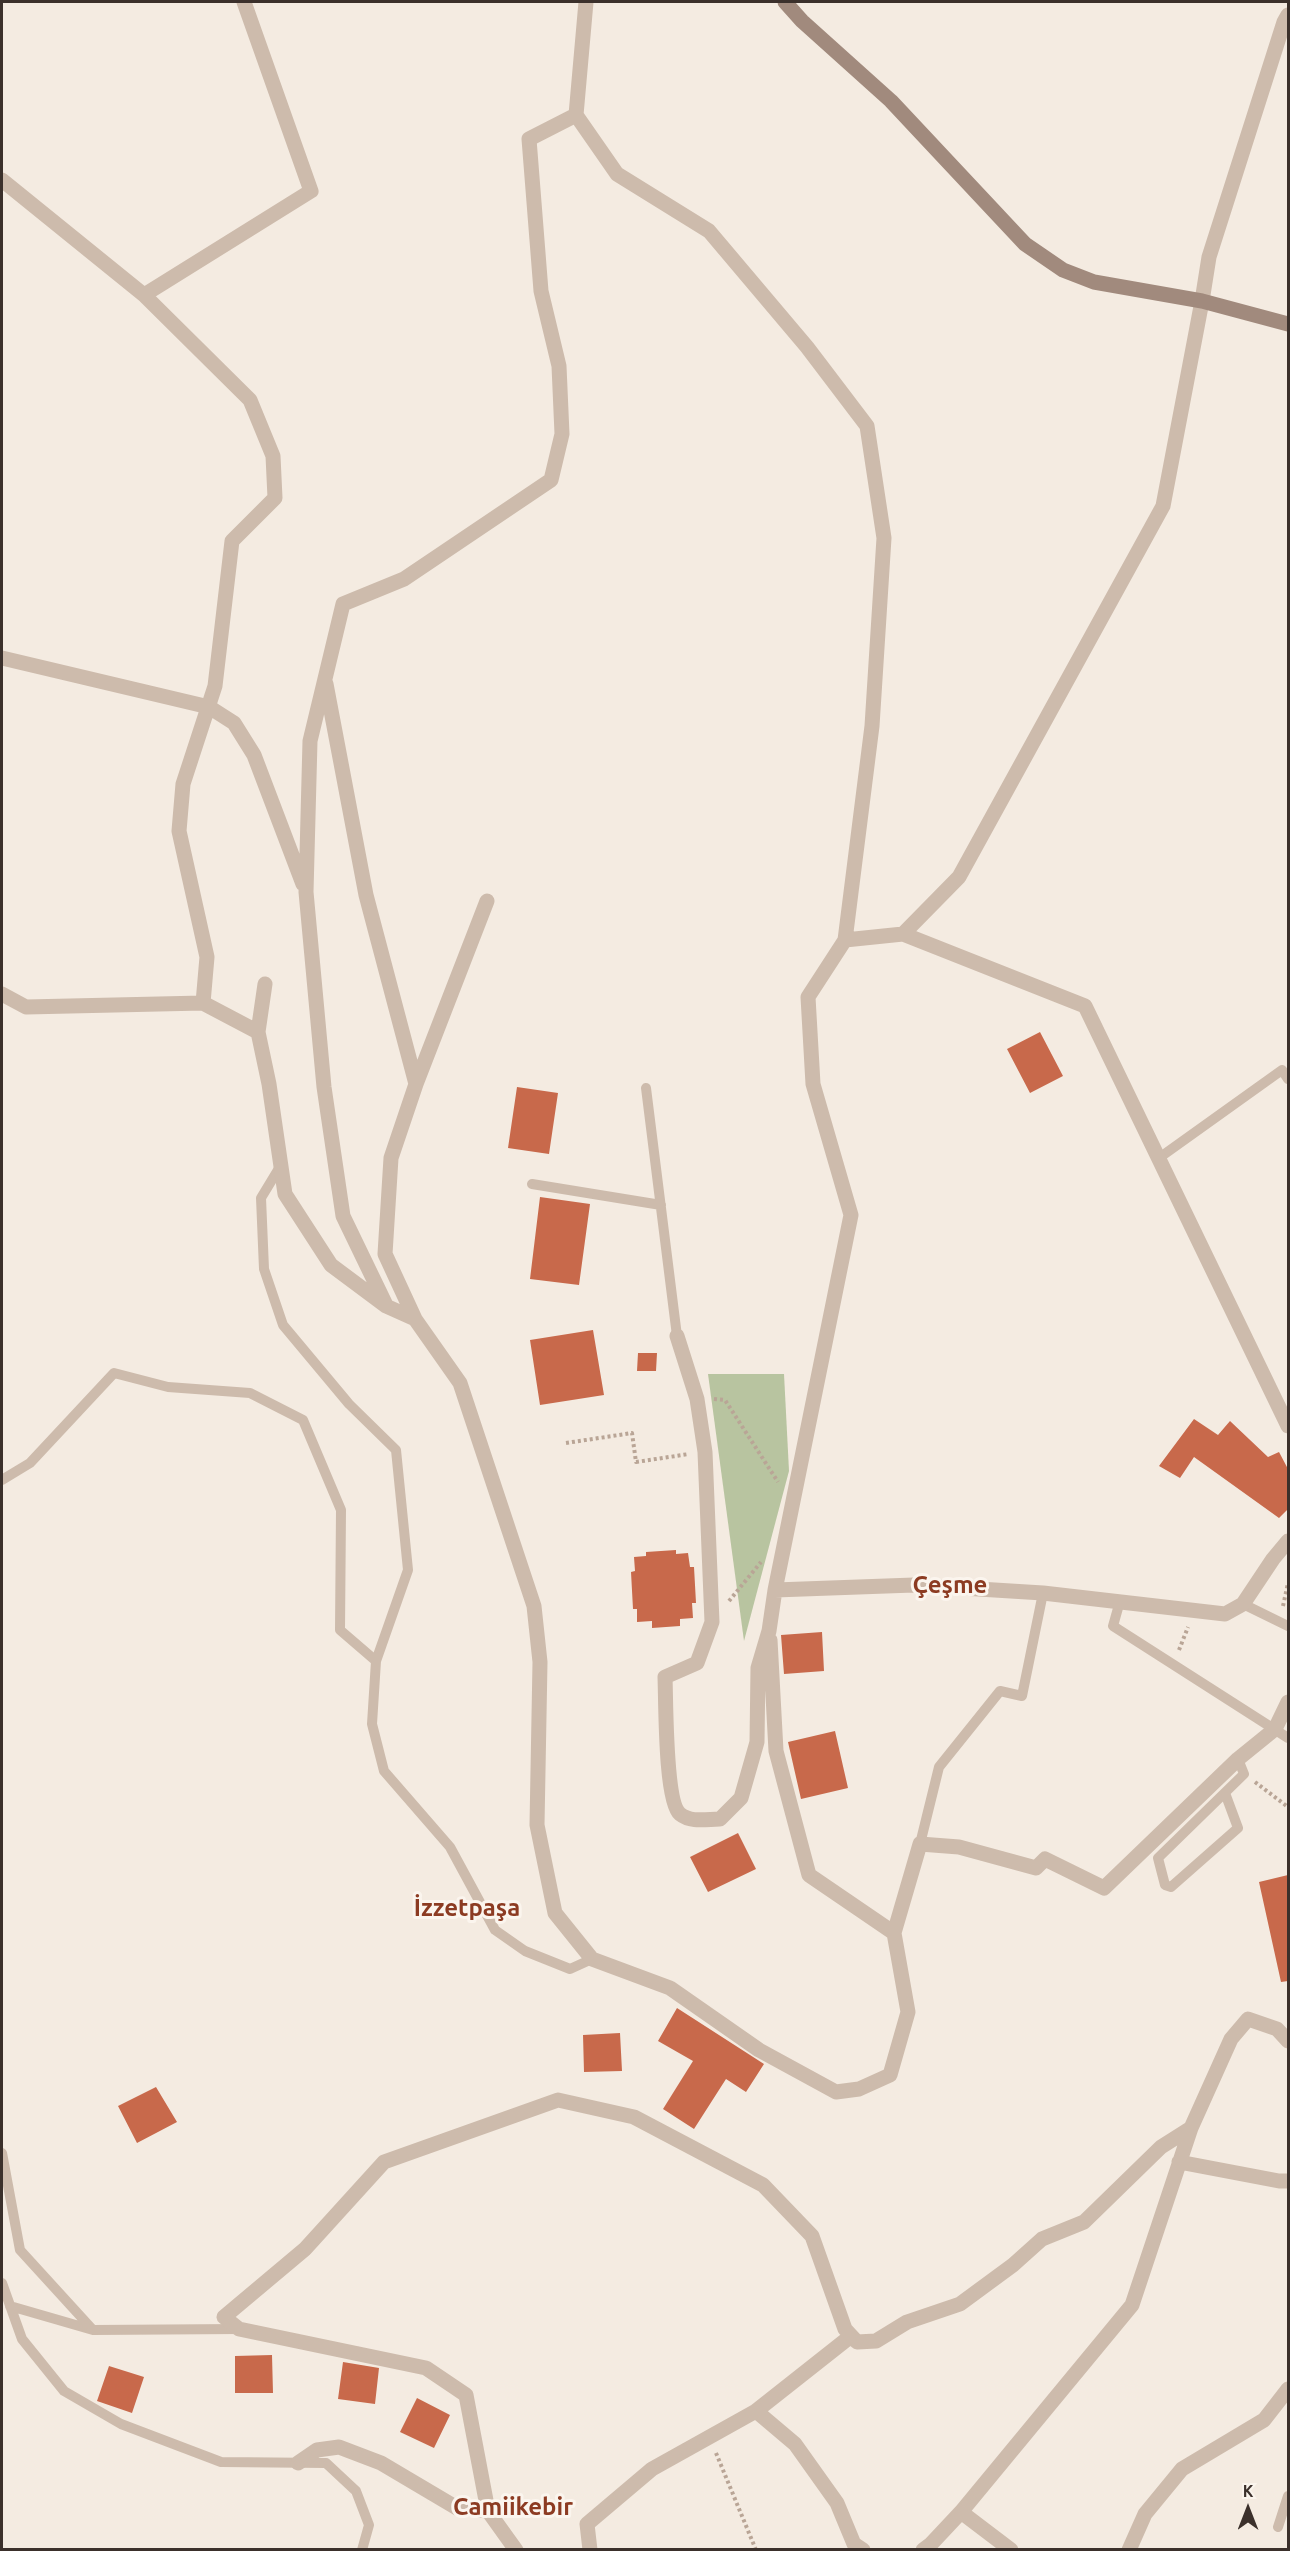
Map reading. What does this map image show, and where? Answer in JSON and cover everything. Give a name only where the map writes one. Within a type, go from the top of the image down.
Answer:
[{"type":"main road","points":[[785,2],[802,21],[891,101],[1025,244],[1064,270],[1094,282],[1202,301],[1288,324]]},
{"type":"street","points":[[144,295],[311,191],[244,2]]},
{"type":"street","points":[[586,2],[576,115],[617,174],[709,231],[807,347],[867,426],[884,538],[872,726],[845,940],[807,997],[813,1084],[851,1215],[775,1590],[770,1631],[776,1751],[809,1875],[894,1933]]},
{"type":"street","points":[[903,934],[959,877],[1163,506],[1209,257],[1288,15]]},
{"type":"street","points":[[386,1306],[343,1216],[324,1087],[306,892],[310,741],[324,675],[343,604],[404,579],[551,480],[562,434],[559,378],[541,291],[529,139],[576,115]]},
{"type":"street","points":[[2,180],[144,295],[250,400],[273,456],[275,498],[232,541],[215,686],[183,784],[179,831],[207,957],[203,1003]]},
{"type":"street","points":[[2,658],[209,707],[234,723],[254,755],[306,892]]},
{"type":"street","points":[[324,675],[366,895],[416,1084]]},
{"type":"street","points":[[487,900],[416,1084],[391,1158],[385,1254],[415,1319],[460,1383],[534,1606],[540,1662],[537,1825],[555,1913],[592,1959],[670,1988],[759,2050],[836,2092],[859,2089],[890,2075],[908,2012],[894,1933],[920,1844],[959,1847],[1036,1868],[1045,1859],[1104,1888],[1238,1759],[1275,1729],[1288,1702]]},
{"type":"street","points":[[845,940],[903,934],[1085,1006],[1288,1426]]},
{"type":"street","points":[[265,984],[258,1032],[285,1194],[331,1265],[386,1306],[415,1319]]},
{"type":"street","points":[[2,994],[26,1007],[203,1003],[258,1032]]},
{"type":"street","points":[[677,1336],[697,1399],[705,1452],[712,1622],[697,1663],[664,1677],[670,1794],[678,1813],[690,1820],[720,1819],[741,1798],[757,1742],[758,1668],[770,1631]]},
{"type":"street","points":[[775,1590],[914,1585],[1044,1593],[1225,1614],[1243,1604],[1288,1541]]},
{"type":"street","points":[[923,2550],[961,2512],[1132,2305],[1191,2128],[1231,2038],[1248,2019],[1277,2029],[1288,2041]]},
{"type":"street","points":[[516,2550],[488,2511],[466,2395],[426,2368],[239,2330],[224,2317],[305,2248],[384,2162],[558,2100],[634,2117],[763,2185],[812,2236],[845,2330],[857,2342],[876,2340],[907,2322],[960,2304],[1013,2265],[1042,2239],[1084,2222],[1161,2147],[1191,2128]]},
{"type":"street","points":[[1179,2163],[1288,2181]]},
{"type":"street","points":[[590,2550],[587,2524],[652,2469],[756,2411],[851,2336]]},
{"type":"street","points":[[1129,2550],[1145,2514],[1182,2469],[1264,2420],[1288,2389]]},
{"type":"street","points":[[756,2411],[795,2444],[837,2503],[854,2544],[863,2550]]},
{"type":"street","points":[[298,2463],[317,2450],[339,2447],[381,2463],[457,2508],[488,2511]]},
{"type":"street","points":[[961,2512],[1011,2550]]},
{"type":"lane","points":[[1159,1158],[1282,1070],[1288,1079]]},
{"type":"lane","points":[[646,1088],[677,1336]]},
{"type":"lane","points":[[281,1165],[261,1198],[264,1269],[283,1325],[349,1404],[396,1450],[408,1570],[376,1661],[372,1724],[384,1771],[450,1846],[495,1930],[525,1951],[570,1969],[592,1959]]},
{"type":"lane","points":[[532,1184],[662,1205]]},
{"type":"lane","points":[[2,1480],[30,1462],[75,1418],[114,1373],[168,1387],[250,1393],[303,1420],[341,1510],[343,1571],[340,1629],[376,1661]]},
{"type":"lane","points":[[920,1844],[939,1767],[1000,1691],[1022,1696],[1044,1593]]},
{"type":"lane","points":[[1120,1601],[1113,1626],[1288,1738]]},
{"type":"lane","points":[[1243,1604],[1284,1624]]},
{"type":"lane","points":[[1225,1793],[1238,1828],[1171,1887],[1165,1885],[1158,1858],[1225,1793],[1245,1774],[1238,1759]]},
{"type":"lane","points":[[2,2153],[20,2250],[93,2330]]},
{"type":"lane","points":[[2,2283],[22,2339],[64,2391],[121,2424],[221,2462],[326,2463],[356,2491],[369,2525],[362,2550]]},
{"type":"lane","points":[[10,2306],[93,2330],[239,2330]]},
{"type":"lane","points":[[1278,2527],[1288,2496]]},
{"type":"path","points":[[697,1399],[725,1400],[778,1482],[776,1494]]},
{"type":"path","points":[[566,1443],[632,1433],[636,1462],[705,1452]]},
{"type":"path","points":[[712,1622],[760,1564],[763,1552]]},
{"type":"path","points":[[1284,1624],[1288,1583]]},
{"type":"path","points":[[1174,1664],[1194,1612]]},
{"type":"path","points":[[1245,1774],[1288,1807]]},
{"type":"path","points":[[710,2437],[756,2550]]},
{"type":"green space","points":[[708,1374],[784,1374],[789,1471],[744,1641]]},
{"type":"building","points":[[1040,1032],[1063,1076],[1030,1093],[1007,1049]]},
{"type":"building","points":[[517,1087],[558,1093],[549,1154],[508,1148]]},
{"type":"building","points":[[540,1197],[590,1204],[579,1285],[530,1279]]},
{"type":"building","points":[[593,1330],[604,1395],[540,1405],[530,1340]]},
{"type":"building","points":[[638,1353],[657,1353],[656,1371],[637,1371]]},
{"type":"building","points":[[1194,1419],[1218,1435],[1230,1421],[1268,1457],[1279,1452],[1288,1469],[1288,1509],[1279,1518],[1194,1457],[1180,1478],[1159,1466]]},
{"type":"building","points":[[676,1550],[676,1554],[688,1553],[690,1567],[694,1567],[696,1603],[692,1603],[693,1618],[680,1619],[680,1626],[652,1628],[652,1621],[637,1622],[637,1609],[633,1609],[631,1572],[635,1571],[634,1557],[646,1556],[646,1552]]},
{"type":"building","points":[[822,1632],[824,1671],[784,1674],[781,1635]]},
{"type":"building","points":[[835,1731],[848,1788],[801,1799],[788,1742]]},
{"type":"building","points":[[738,1833],[756,1869],[708,1892],[690,1857]]},
{"type":"building","points":[[1288,1875],[1288,1981],[1281,1982],[1259,1882]]},
{"type":"building","points":[[677,2008],[764,2064],[746,2092],[726,2079],[694,2129],[663,2109],[693,2061],[658,2041]]},
{"type":"building","points":[[620,2033],[622,2071],[584,2072],[583,2035]]},
{"type":"building","points":[[156,2087],[177,2122],[137,2143],[118,2106]]},
{"type":"building","points":[[272,2355],[273,2393],[235,2393],[235,2356]]},
{"type":"building","points":[[343,2362],[379,2368],[375,2404],[338,2399]]},
{"type":"building","points":[[109,2366],[144,2377],[132,2413],[97,2401]]},
{"type":"building","points":[[417,2398],[450,2415],[434,2448],[400,2432]]},
{"type":"district","name":"Çeşme","points":[[950,1585]]},
{"type":"district","name":"İzzetpaşa","points":[[467,1908]]},
{"type":"district","name":"Camiikebir","points":[[513,2507]]}]
